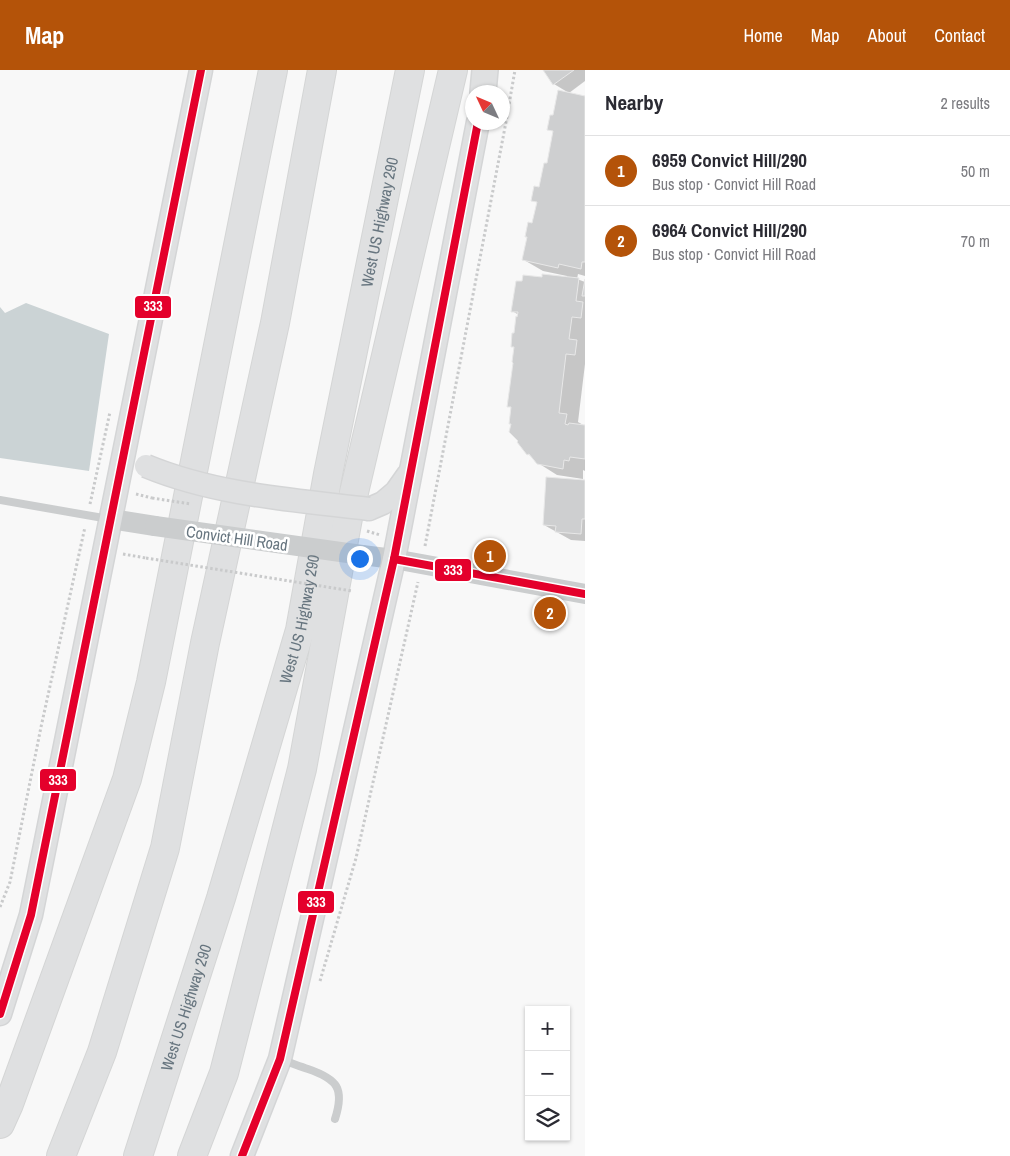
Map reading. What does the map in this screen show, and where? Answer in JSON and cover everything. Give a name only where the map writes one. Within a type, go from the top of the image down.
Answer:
[{"type":"highway","points":[[0,1124],[9,1104],[127,779],[151,682],[273,70]]},
{"type":"highway","points":[[61,1156],[102,1052],[165,848],[205,643],[275,323],[322,70]]},
{"type":"highway","name":"West US Highway 290","points":[[138,1156],[221,898],[300,630],[328,474],[410,70]]},
{"type":"highway","points":[[192,1156],[224,1073],[302,768],[453,70]]},
{"type":"highway","points":[[358,514],[372,260]]},
{"type":"main road","points":[[0,1014],[31,915],[202,70]]},
{"type":"main road","points":[[484,85],[486,70]]},
{"type":"main road","points":[[242,1156],[280,1059],[394,559],[476,130]]},
{"type":"main road","points":[[129,429],[146,466],[170,476],[206,486],[358,514],[383,504],[396,492],[411,471]]},
{"type":"street","name":"Convict Hill Road","points":[[111,519],[394,559],[585,594]]},
{"type":"lane","points":[[0,500],[111,519]]},
{"type":"lane","points":[[280,1059],[319,1073],[335,1083],[338,1090],[339,1107],[335,1119]]},
{"type":"path","points":[[318,990],[356,858],[422,564],[515,70]]},
{"type":"path","points":[[0,907],[10,882],[43,717],[81,546]]},
{"type":"path","points":[[146,558],[352,591]]},
{"type":"shaded area","points":[[26,303],[109,334],[89,471],[0,458],[0,307],[5,313]]},
{"type":"building","points":[[543,70],[574,70],[553,85]]},
{"type":"building","points":[[558,90],[585,96],[585,262],[582,262],[581,269],[559,264],[558,268],[522,260],[528,222],[532,223],[537,202],[531,201],[534,186],[539,187],[544,163],[547,163],[553,131],[547,130],[550,115],[553,115]]},
{"type":"building","points":[[542,274],[579,278],[576,301],[583,302],[581,318],[572,317],[569,339],[577,340],[575,355],[566,354],[559,413],[567,414],[565,424],[585,425],[585,459],[570,457],[569,461],[564,460],[563,469],[537,464],[529,454],[527,455],[518,441],[509,432],[511,407],[507,407],[513,363],[514,347],[511,347],[512,333],[514,333],[518,312],[511,312],[516,281],[522,281],[523,275],[542,277]]},
{"type":"building","points":[[585,279],[585,296],[582,296]]},
{"type":"building","points":[[546,477],[585,480],[585,519],[582,519],[581,534],[555,532],[556,526],[543,525]]},
{"type":"transit line","name":"333","points":[[0,1014],[31,915],[201,70]]},
{"type":"transit line","name":"333","points":[[242,1156],[280,1059],[394,559],[476,130]]},
{"type":"transit line","name":"333","points":[[394,559],[585,594]]},
{"type":"place","name":"6959 Convict Hill/290","points":[[490,556]]},
{"type":"place","name":"6964 Convict Hill/290","points":[[550,613]]}]
